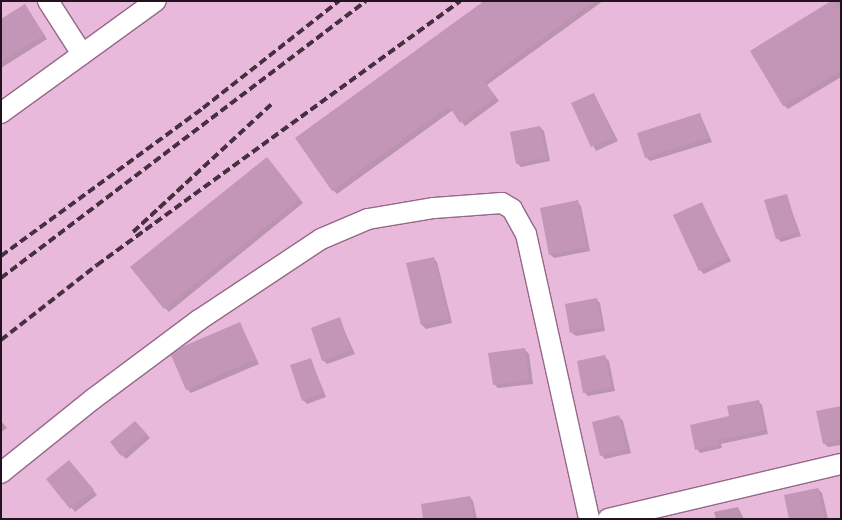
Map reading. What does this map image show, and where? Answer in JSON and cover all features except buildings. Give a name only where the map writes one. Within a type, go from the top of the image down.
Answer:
[{"type":"street","points":[[48,1],[82,54]]},
{"type":"street","points":[[1,113],[156,1]]},
{"type":"street","points":[[1,473],[92,399],[199,320],[321,239],[368,219],[434,208],[502,203],[516,214],[526,234],[588,519]]},
{"type":"street","points":[[608,519],[841,464]]},
{"type":"railway","points":[[1,256],[203,108],[339,1]]},
{"type":"railway","points":[[1,278],[366,1]]},
{"type":"railway","points":[[1,340],[97,265],[460,1]]},
{"type":"railway","points":[[133,232],[274,102]]}]
